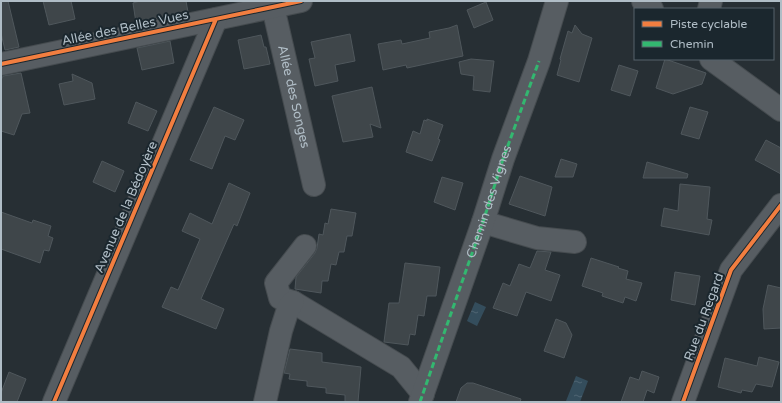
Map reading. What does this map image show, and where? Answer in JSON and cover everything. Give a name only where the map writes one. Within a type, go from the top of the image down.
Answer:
[{"type":"street","name":"Allée des Belles Vues","points":[[1,64],[301,1]]},
{"type":"street","name":"Chemin des Vignes","points":[[421,398],[483,222],[503,160],[539,61],[557,1]]},
{"type":"street","points":[[643,1],[651,8]]},
{"type":"street","name":"Allée des Songes","points":[[273,7],[314,185]]},
{"type":"street","name":"Avenue de la Bédoyère","points":[[54,402],[216,19]]},
{"type":"street","points":[[712,60],[781,110]]},
{"type":"street","name":"Rue du Regard","points":[[683,402],[731,270],[781,205]]},
{"type":"street","points":[[483,222],[538,238],[575,242]]},
{"type":"street","points":[[306,246],[276,283],[280,298],[293,302],[401,367],[421,398]]},
{"type":"street","points":[[265,402],[281,331],[288,308],[293,302]]},
{"type":"water","points":[[475,302],[486,307],[477,326],[467,321]]},
{"type":"water","points":[[576,376],[588,381],[580,402],[566,401]]},
{"type":"building","points":[[1,1],[8,1],[19,47],[5,50],[1,33]]},
{"type":"building","points":[[43,1],[71,1],[75,19],[49,25]]},
{"type":"building","points":[[140,1],[186,1],[188,12],[136,23],[133,3]]},
{"type":"building","points":[[486,2],[493,20],[474,28],[467,10]]},
{"type":"building","points":[[457,25],[463,56],[407,68],[406,65],[383,70],[378,44],[401,40],[402,44],[430,38],[429,32]]},
{"type":"building","points":[[575,25],[582,34],[592,38],[579,82],[557,75],[568,31],[572,33]]},
{"type":"building","points":[[350,34],[355,61],[335,65],[338,81],[315,86],[309,59],[315,58],[311,42]]},
{"type":"building","points":[[261,35],[264,47],[266,47],[270,64],[244,69],[238,40]]},
{"type":"building","points":[[170,41],[174,63],[142,70],[137,48]]},
{"type":"building","points":[[471,59],[494,61],[490,92],[473,90],[474,76],[461,74],[459,62]]},
{"type":"building","points":[[665,60],[706,73],[702,84],[673,94],[656,88]]},
{"type":"building","points":[[619,65],[638,71],[630,96],[611,90]]},
{"type":"building","points":[[21,73],[30,113],[22,114],[14,135],[1,131],[1,80],[3,76]]},
{"type":"building","points":[[72,74],[92,83],[95,99],[64,105],[59,84],[73,81]]},
{"type":"building","points":[[372,87],[381,128],[370,124],[373,137],[343,142],[332,96]]},
{"type":"building","points":[[136,102],[157,111],[148,131],[128,123]]},
{"type":"building","points":[[214,107],[244,120],[235,140],[225,136],[212,169],[190,160]]},
{"type":"building","points":[[690,107],[708,112],[699,139],[681,134]]},
{"type":"building","points":[[427,119],[443,125],[438,139],[440,140],[432,161],[406,152],[413,131],[420,134],[424,120],[427,121]]},
{"type":"building","points":[[766,140],[781,148],[781,174],[755,160]]},
{"type":"building","points":[[561,159],[577,164],[573,177],[555,177]]},
{"type":"building","points":[[102,161],[124,171],[115,192],[93,182]]},
{"type":"building","points":[[647,162],[688,174],[687,178],[643,178]]},
{"type":"building","points":[[520,176],[552,187],[545,216],[509,204]]},
{"type":"building","points":[[442,177],[463,183],[455,210],[434,202]]},
{"type":"building","points":[[229,183],[250,193],[237,226],[234,224],[201,299],[224,309],[216,329],[162,307],[171,287],[178,290],[200,239],[182,231],[190,213],[212,224]]},
{"type":"building","points":[[680,184],[710,187],[707,219],[712,220],[709,235],[661,226],[664,208],[678,211]]},
{"type":"building","points":[[331,209],[356,213],[352,236],[347,236],[344,252],[339,252],[336,265],[331,264],[328,281],[322,281],[321,293],[295,289],[296,277],[315,253],[319,234],[323,235],[325,223],[328,224]]},
{"type":"building","points":[[1,212],[32,223],[33,220],[51,226],[48,236],[53,238],[49,251],[44,250],[40,263],[1,249]]},
{"type":"building","points":[[537,251],[551,252],[545,270],[560,275],[551,301],[526,292],[517,316],[493,308],[503,283],[510,286],[519,264],[530,268]]},
{"type":"building","points":[[591,258],[628,271],[626,279],[642,283],[636,301],[625,297],[623,303],[602,296],[603,293],[582,286]]},
{"type":"building","points":[[405,263],[440,267],[436,296],[427,296],[424,316],[418,315],[415,335],[410,334],[408,345],[384,342],[389,303],[399,303]]},
{"type":"building","points":[[675,272],[700,276],[695,305],[671,300]]},
{"type":"building","points":[[768,285],[781,288],[781,328],[764,329],[763,309]]},
{"type":"building","points":[[556,319],[566,323],[572,335],[564,358],[544,351]]},
{"type":"building","points":[[290,349],[322,353],[322,362],[361,367],[358,402],[345,402],[345,395],[326,393],[326,388],[307,386],[307,381],[289,379],[290,374],[284,373]]},
{"type":"building","points":[[759,357],[779,362],[772,387],[756,384],[752,392],[742,390],[741,393],[718,387],[725,358],[757,366]]},
{"type":"building","points":[[642,371],[659,377],[654,393],[647,390],[643,402],[621,402],[630,377],[639,380]]},
{"type":"building","points":[[9,372],[26,379],[17,402],[1,402],[1,393]]},
{"type":"building","points":[[467,383],[473,383],[521,399],[520,402],[456,402],[461,388]]},
{"type":"marked path","points":[[420,402],[483,222],[503,159],[539,61]]},
{"type":"cycle path","points":[[1,64],[301,1]]},
{"type":"cycle path","points":[[54,402],[216,19]]},
{"type":"cycle path","points":[[683,402],[731,270],[781,205]]}]
